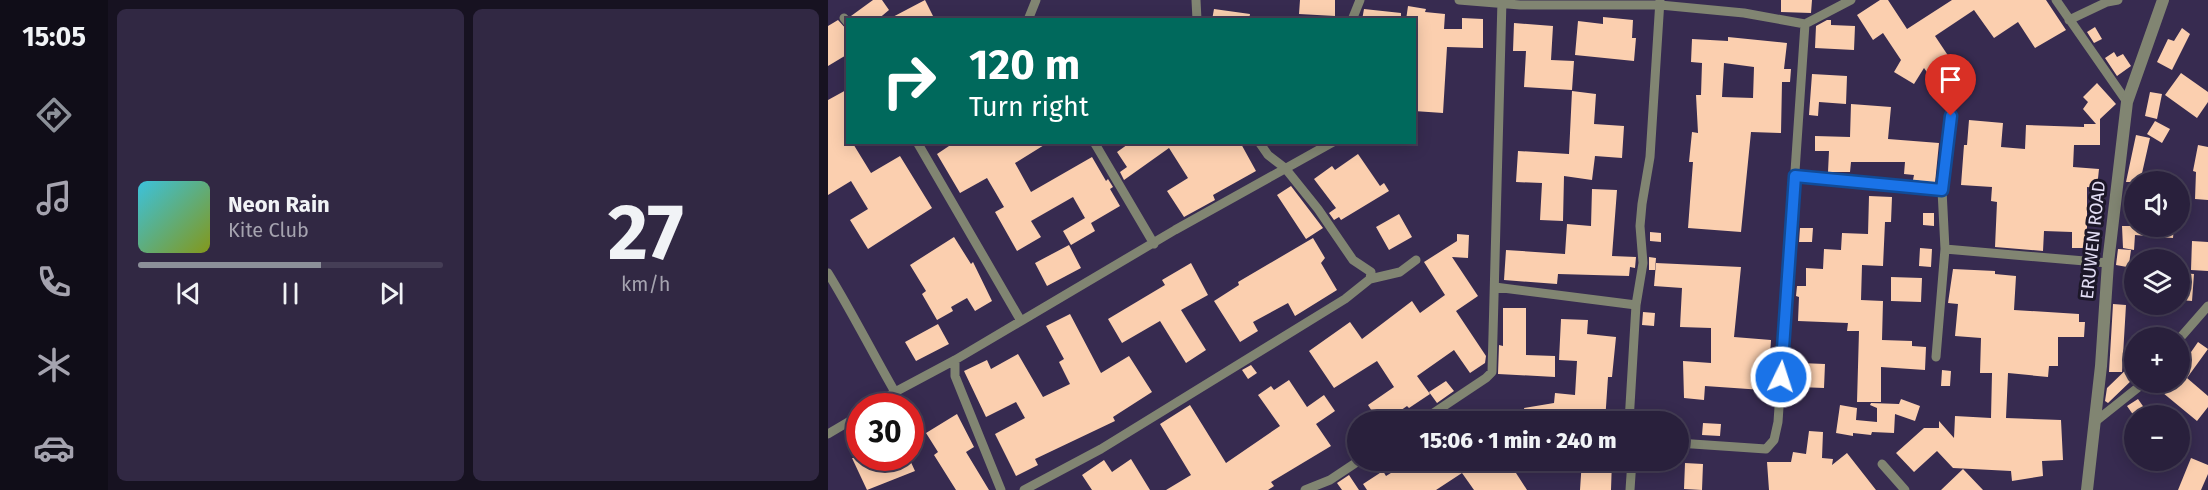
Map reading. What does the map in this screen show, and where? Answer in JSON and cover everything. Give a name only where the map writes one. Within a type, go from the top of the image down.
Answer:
[{"type":"street","points":[[1029,18],[1036,0]]},
{"type":"street","points":[[1196,0],[1197,18]]},
{"type":"street","points":[[1354,18],[1360,0]]},
{"type":"street","points":[[1459,0],[1660,2],[1805,24],[1851,0]]},
{"type":"street","points":[[2056,0],[2127,102]]},
{"type":"street","points":[[2069,20],[2107,2],[2118,0]]},
{"type":"street","name":"ERUWEN ROAD","points":[[2087,490],[2096,421],[2108,263],[2127,102],[2163,0]]},
{"type":"street","points":[[1436,411],[1492,372],[1502,2]]},
{"type":"street","points":[[1630,411],[1636,305],[1643,262],[1640,226],[1650,158],[1660,2]]},
{"type":"street","points":[[1689,445],[1766,449],[1774,440],[1778,422],[1805,24]]},
{"type":"street","points":[[1936,357],[1945,249],[1942,190],[1951,116]]},
{"type":"street","points":[[918,144],[1021,321]]},
{"type":"street","points":[[1095,144],[1154,244]]},
{"type":"street","points":[[1260,144],[1268,155],[1285,168],[1318,209],[1353,260],[1371,272],[1371,279]]},
{"type":"street","points":[[828,273],[856,319],[868,346],[895,392],[956,360],[1285,168],[1328,148],[1331,144]]},
{"type":"street","points":[[1795,176],[1942,190]]},
{"type":"street","points":[[1945,249],[2108,263]]},
{"type":"street","points":[[1024,490],[1101,449],[1345,299],[1371,279],[1400,272],[1416,260]]},
{"type":"street","points":[[1495,287],[1636,305]]},
{"type":"street","points":[[2190,327],[2208,306]]},
{"type":"street","points":[[956,360],[955,376],[1001,490]]},
{"type":"street","points":[[932,372],[955,376]]},
{"type":"street","points":[[2096,421],[2131,393]]},
{"type":"street","points":[[828,434],[846,423]]},
{"type":"street","points":[[1882,464],[1905,490]]},
{"type":"street","points":[[1305,490],[1330,480],[1347,468]]},
{"type":"street","points":[[1630,490],[1631,471]]},
{"type":"building","points":[[873,0],[882,0],[889,10],[879,18],[852,18],[851,16]]},
{"type":"building","points":[[925,0],[934,18],[891,18]]},
{"type":"building","points":[[1300,0],[1335,0],[1335,16],[1299,14]]},
{"type":"building","points":[[1781,0],[1812,0],[1811,13],[1781,12]]},
{"type":"building","points":[[1880,0],[1888,0],[1907,29],[1952,0],[2046,0],[2066,30],[2035,48],[2018,22],[1994,38],[1974,10],[1935,36],[1951,60],[1929,75],[1924,68],[1914,84],[1894,72],[1901,60],[1883,33],[1873,40],[1857,15]]},
{"type":"building","points":[[1408,6],[1426,9],[1425,12],[1445,14],[1444,29],[1462,29],[1462,18],[1483,19],[1483,48],[1447,47],[1443,113],[1416,111],[1416,18],[1406,18]]},
{"type":"building","points":[[1214,9],[1250,14],[1249,18],[1212,18]]},
{"type":"building","points":[[1364,9],[1401,13],[1401,18],[1362,18]]},
{"type":"building","points":[[1603,17],[1633,20],[1632,38],[1636,38],[1634,61],[1575,55],[1578,21],[1603,24]]},
{"type":"building","points":[[838,20],[846,29],[846,55],[828,66],[828,26]]},
{"type":"building","points":[[1831,20],[1831,25],[1855,26],[1854,50],[1815,48],[1816,26]]},
{"type":"building","points":[[1514,23],[1553,26],[1551,60],[1574,61],[1572,90],[1524,87],[1526,51],[1513,51]]},
{"type":"building","points":[[2095,27],[2102,39],[2094,43],[2087,32]]},
{"type":"building","points":[[2182,28],[2190,34],[2172,70],[2157,62],[2168,39],[2174,41]]},
{"type":"building","points":[[1728,37],[1787,43],[1784,69],[1791,69],[1790,82],[1782,82],[1781,133],[1751,132],[1741,232],[1688,228],[1693,162],[1689,162],[1692,132],[1698,133],[1696,95],[1701,95],[1702,63],[1691,62],[1692,39],[1728,41]],"holes":[[[1724,63],[1754,67],[1753,98],[1722,97]]]},
{"type":"building","points":[[2114,52],[2117,57],[2123,54],[2131,66],[2117,76],[2105,58]]},
{"type":"building","points":[[2181,73],[2208,92],[2208,102],[2197,118],[2165,95]]},
{"type":"building","points":[[1812,74],[1847,76],[1846,104],[1819,102],[1818,116],[1809,115]]},
{"type":"building","points":[[2097,83],[2116,104],[2100,119],[2100,145],[2074,145],[2073,167],[2099,169],[2097,188],[2087,187],[2087,248],[2072,248],[2072,232],[2044,231],[2043,251],[1995,247],[1997,202],[1991,201],[1992,187],[1961,185],[1964,145],[1967,145],[1969,120],[2003,123],[2001,147],[2025,149],[2026,125],[2084,127],[2084,124],[2096,124],[2083,109],[2088,102],[2083,97]]},
{"type":"building","points":[[846,90],[846,144],[853,144],[871,173],[900,156],[932,208],[868,249],[850,220],[868,209],[851,181],[828,195],[828,100]]},
{"type":"building","points":[[1572,91],[1596,94],[1594,124],[1624,126],[1622,158],[1595,156],[1592,180],[1564,176],[1563,221],[1540,220],[1542,183],[1516,182],[1518,151],[1569,154]]},
{"type":"building","points":[[2150,92],[2162,94],[2157,119],[2145,116]]},
{"type":"building","points":[[1851,104],[1891,107],[1888,139],[1939,143],[1935,183],[1913,180],[1914,175],[1904,174],[1905,162],[1851,162],[1850,172],[1828,172],[1829,151],[1815,151],[1815,136],[1850,137]]},
{"type":"building","points":[[2155,121],[2170,129],[2162,143],[2147,134]]},
{"type":"building","points":[[2136,135],[2150,138],[2142,171],[2128,171]]},
{"type":"building","points":[[952,144],[1046,144],[1015,163],[1031,192],[1092,157],[1106,181],[1108,179],[1113,187],[1110,189],[1120,206],[1091,223],[1095,231],[1071,245],[1063,231],[1085,218],[1073,197],[1031,221],[1041,237],[1017,251],[995,212],[1004,207],[987,178],[960,193],[937,154]]},
{"type":"building","points":[[1128,144],[1241,144],[1256,171],[1213,195],[1215,200],[1184,217],[1167,191],[1188,178],[1169,148],[1124,180],[1120,172],[1127,167],[1117,152]]},
{"type":"building","points":[[2198,145],[2208,147],[2208,200],[2195,199],[2196,172],[2193,171]]},
{"type":"building","points":[[1358,154],[1380,186],[1384,183],[1389,191],[1341,220],[1339,217],[1334,220],[1329,213],[1336,208],[1314,179],[1332,166],[1335,170]]},
{"type":"building","points":[[1291,186],[1323,228],[1306,239],[1277,195]]},
{"type":"building","points":[[1592,189],[1617,190],[1612,256],[1636,257],[1635,268],[1630,267],[1629,276],[1558,274],[1557,284],[1504,280],[1506,250],[1565,254],[1567,224],[1591,226]]},
{"type":"building","points":[[1869,196],[1892,197],[1891,222],[1885,222],[1883,266],[1862,265],[1861,300],[1883,301],[1882,340],[1912,341],[1912,346],[1926,347],[1925,370],[1881,367],[1881,402],[1857,402],[1859,331],[1847,331],[1848,323],[1798,321],[1799,297],[1796,296],[1797,286],[1806,286],[1806,268],[1823,269],[1824,249],[1841,250],[1842,233],[1868,234]]},
{"type":"building","points":[[1923,213],[1934,213],[1934,226],[1923,225]]},
{"type":"building","points":[[1399,214],[1412,237],[1389,250],[1376,227]]},
{"type":"building","points":[[2122,226],[2124,226],[2124,237],[2135,237],[2134,249],[2123,248]]},
{"type":"building","points":[[1800,228],[1813,228],[1812,242],[1799,242]]},
{"type":"building","points":[[1650,232],[1661,233],[1661,242],[1650,241]]},
{"type":"building","points":[[1457,234],[1469,235],[1468,258],[1452,257],[1478,296],[1456,311],[1486,356],[1485,363],[1470,373],[1454,350],[1417,376],[1430,394],[1409,408],[1407,406],[1400,411],[1372,411],[1368,405],[1394,387],[1377,361],[1334,388],[1309,351],[1350,322],[1362,339],[1412,301],[1420,313],[1445,295],[1424,262],[1457,241]]},
{"type":"building","points":[[954,237],[971,264],[973,262],[992,301],[975,311],[967,298],[951,307],[953,311],[937,320],[922,294],[926,291],[910,265]]},
{"type":"building","points":[[1313,238],[1325,258],[1321,263],[1337,290],[1295,316],[1288,303],[1253,322],[1258,331],[1240,342],[1214,301],[1239,285],[1238,282]]},
{"type":"building","points":[[2192,241],[2208,242],[2208,271],[2191,270]]},
{"type":"building","points":[[1069,245],[1081,268],[1047,286],[1035,263]]},
{"type":"building","points":[[1920,248],[1932,249],[1931,267],[1919,266]]},
{"type":"building","points":[[2118,249],[2124,249],[2124,266],[2116,265]]},
{"type":"building","points":[[1649,257],[1656,258],[1655,270],[1649,270]]},
{"type":"building","points":[[1191,263],[1208,295],[1181,310],[1206,350],[1186,363],[1160,321],[1122,343],[1108,319],[1165,285],[1162,280]]},
{"type":"building","points":[[1656,263],[1741,267],[1734,337],[1771,340],[1769,372],[1775,372],[1774,387],[1764,386],[1763,390],[1705,386],[1704,400],[1684,398],[1683,361],[1711,363],[1711,328],[1680,327],[1682,288],[1654,286]]},
{"type":"building","points":[[1953,269],[1995,271],[1995,274],[2016,276],[2014,310],[2079,314],[2079,322],[2085,322],[2084,337],[2058,337],[2058,366],[2049,366],[2048,377],[2008,373],[2006,418],[2061,420],[2063,460],[2042,461],[2043,476],[2012,481],[2011,471],[1953,468],[1937,451],[1914,472],[1896,453],[1924,428],[1939,428],[1939,421],[1954,438],[1955,416],[1991,418],[1992,373],[1980,373],[1981,338],[1955,336],[1958,304],[1948,303]]},
{"type":"building","points":[[2190,274],[2194,274],[2192,301],[2190,301]]},
{"type":"building","points":[[1891,277],[1922,278],[1921,302],[1891,301]]},
{"type":"building","points":[[2113,304],[2124,305],[2122,372],[2109,372]]},
{"type":"building","points":[[1503,308],[1526,308],[1526,355],[1555,356],[1555,377],[1498,374],[1499,345],[1503,346]]},
{"type":"building","points":[[1643,312],[1655,313],[1654,326],[1642,325]]},
{"type":"building","points":[[1070,314],[1101,373],[1129,356],[1152,392],[1113,417],[1115,421],[1035,459],[1038,465],[1016,476],[995,434],[1025,418],[1016,402],[986,417],[964,371],[987,360],[991,369],[1018,354],[1043,397],[1070,384],[1059,362],[1064,359],[1046,326]]},
{"type":"building","points":[[1561,319],[1588,320],[1587,334],[1616,337],[1612,377],[1608,377],[1606,411],[1525,411],[1524,408],[1554,403],[1555,393],[1575,395],[1577,361],[1559,360]]},
{"type":"building","points":[[938,324],[949,344],[916,361],[905,342]]},
{"type":"building","points":[[2198,342],[2208,349],[2190,374],[2190,354]]},
{"type":"building","points":[[1800,363],[1825,364],[1824,388],[1799,387]]},
{"type":"building","points":[[1251,365],[1257,373],[1248,379],[1242,370]]},
{"type":"building","points":[[1942,370],[1951,371],[1950,386],[1941,386]]},
{"type":"building","points":[[2124,372],[2124,388],[2108,403],[2105,401],[2107,388]]},
{"type":"building","points":[[1289,380],[1307,407],[1324,395],[1335,411],[1316,424],[1331,446],[1271,482],[1274,486],[1268,490],[1166,490],[1191,475],[1160,424],[1190,405],[1226,463],[1280,426],[1258,395],[1271,386],[1274,390]]},
{"type":"building","points":[[1446,381],[1454,391],[1437,403],[1429,392]]},
{"type":"building","points":[[2190,381],[2208,396],[2208,407],[2197,421],[2190,415],[2190,405],[2178,405],[2163,393],[2190,393]]},
{"type":"building","points":[[1901,399],[1920,406],[1915,421],[1895,414],[1894,433],[1872,432],[1871,435],[1853,433],[1853,436],[1836,433],[1840,405],[1857,408],[1856,420],[1877,422],[1877,408],[1870,405],[1871,403],[1899,404]]},
{"type":"building","points":[[2138,399],[2142,405],[2129,405]]},
{"type":"building","points":[[957,414],[974,447],[966,452],[989,490],[956,490],[934,455],[938,452],[926,433]]},
{"type":"building","points":[[1703,423],[1721,424],[1720,436],[1702,435]]},
{"type":"building","points":[[1809,431],[1823,432],[1822,458],[1833,459],[1832,465],[1847,453],[1876,490],[1769,490],[1767,462],[1791,462],[1793,452],[1806,454]]},
{"type":"building","points":[[2191,458],[2208,465],[2208,474],[2201,490],[2178,490],[2186,471],[2190,471]]},
{"type":"building","points":[[1131,459],[1150,490],[1092,490],[1082,475],[1104,460],[1112,472]]},
{"type":"building","points":[[1689,463],[1703,464],[1702,490],[1684,489],[1685,471],[1689,471]]},
{"type":"building","points":[[1963,469],[1983,490],[1941,490]]},
{"type":"building","points":[[858,471],[915,471],[867,490]]},
{"type":"building","points":[[1383,471],[1386,476],[1394,471],[1519,471],[1516,473],[1527,490],[1474,490],[1462,473],[1436,490],[1367,490],[1363,484]]},
{"type":"building","points":[[1581,471],[1612,471],[1611,490],[1580,490]]},
{"type":"building","points":[[1349,475],[1359,490],[1342,490],[1337,483]]},
{"type":"route","points":[[1781,377],[1795,176],[1942,190],[1951,116]]}]
